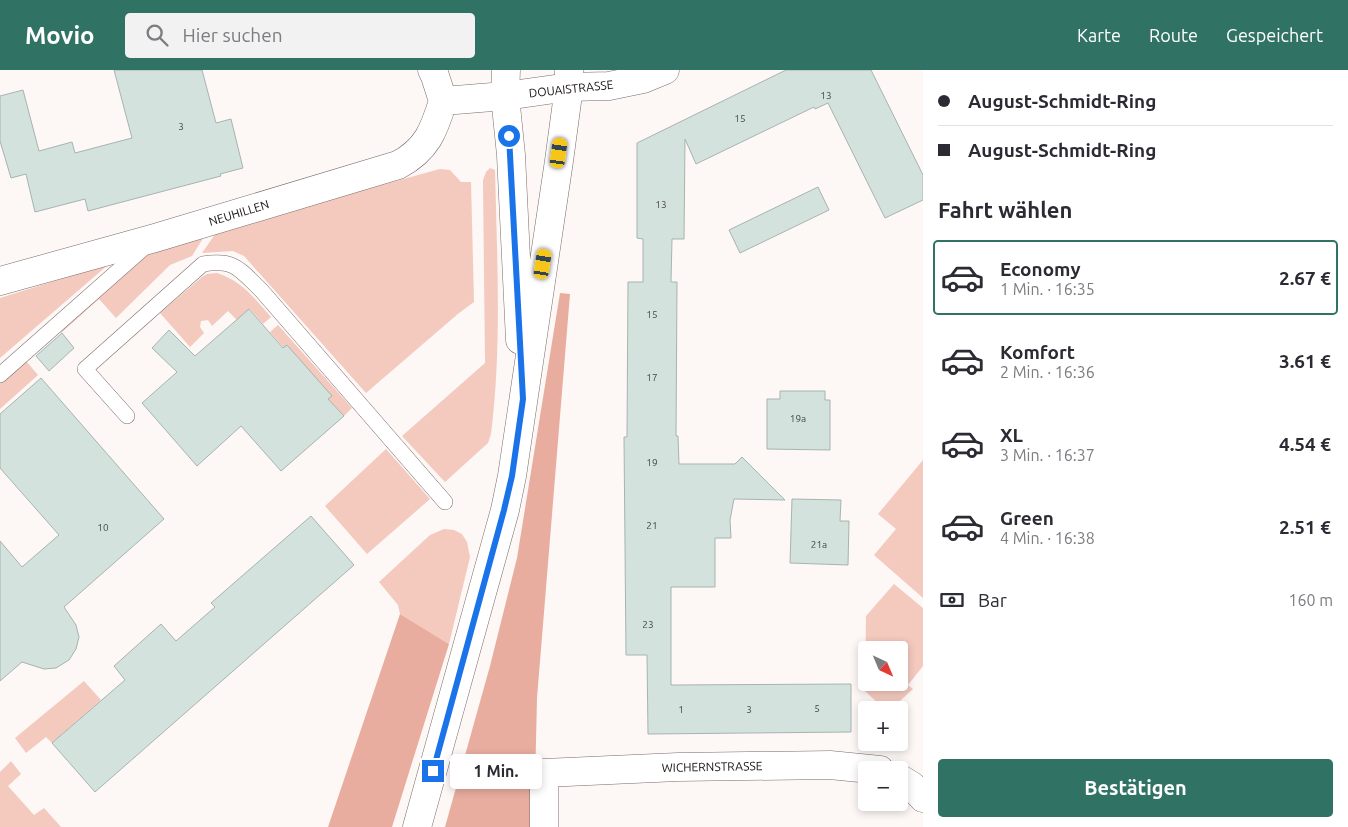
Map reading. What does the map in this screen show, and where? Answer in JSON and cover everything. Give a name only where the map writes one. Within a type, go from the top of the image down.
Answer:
[{"type":"street","points":[[432,70],[436,76],[443,101]]},
{"type":"street","name":"DOUAISTRASSE","points":[[443,101],[506,83],[569,78],[609,86],[643,79],[665,70]]},
{"type":"street","points":[[417,827],[512,476],[569,78]]},
{"type":"street","points":[[506,83],[523,399]]},
{"type":"street","name":"NEUHILLEN","points":[[0,281],[155,238],[398,165],[422,148],[435,126],[443,101]]},
{"type":"street","name":"WICHERNSTRASSE","points":[[544,827],[544,773],[678,767],[830,765],[858,768]]},
{"type":"street","points":[[908,784],[923,798]]},
{"type":"lane","points":[[0,375],[155,238]]},
{"type":"lane","points":[[127,416],[85,369],[203,264],[219,261],[236,266],[260,290],[445,502]]},
{"type":"shaded area","points":[[490,168],[495,170],[498,302],[497,368],[491,434],[488,443],[445,482],[402,436],[485,363],[483,180]]},
{"type":"shaded area","points":[[440,169],[450,170],[461,182],[471,182],[474,302],[366,393],[244,256],[233,251],[202,253],[218,230]]},
{"type":"shaded area","points":[[207,232],[192,256],[170,265],[116,318],[99,299],[61,333],[60,331],[155,248]]},
{"type":"shaded area","points":[[109,264],[0,358],[0,298]]},
{"type":"shaded area","points":[[217,273],[241,285],[271,317],[263,324],[250,309],[237,320],[228,311],[212,326],[208,320],[201,321],[200,327],[204,333],[190,347],[160,313],[202,277],[207,274]]},
{"type":"shaded area","points":[[560,293],[570,294],[537,698],[534,827],[445,827],[490,666],[517,558]]},
{"type":"shaded area","points":[[278,325],[352,408],[344,416],[328,399],[331,396],[287,345],[284,348],[270,332]]},
{"type":"shaded area","points":[[26,361],[38,375],[0,409],[0,383]]},
{"type":"shaded area","points":[[386,449],[430,499],[367,554],[325,506]]},
{"type":"shaded area","points":[[923,460],[923,598],[874,555],[896,529],[878,514]]},
{"type":"shaded area","points":[[444,529],[454,530],[462,534],[467,542],[470,557],[449,644],[400,614],[398,605],[379,582],[430,535]]},
{"type":"shaded area","points":[[894,584],[923,608],[923,666],[908,685],[908,641],[866,641],[866,616]]},
{"type":"shaded area","points":[[400,614],[449,644],[392,827],[328,827]]},
{"type":"shaded area","points":[[84,681],[101,700],[52,743],[46,737],[26,753],[15,738]]},
{"type":"shaded area","points":[[908,685],[913,689],[900,701],[876,701],[865,691],[908,691]]},
{"type":"shaded area","points":[[11,761],[21,774],[8,786],[34,815],[44,808],[61,827],[0,827],[0,772]]},
{"type":"building","points":[[114,70],[202,70],[216,123],[231,119],[243,168],[220,174],[221,176],[88,211],[85,199],[35,212],[26,174],[11,178],[0,141],[0,96],[23,90],[39,151],[72,142],[75,153],[132,138]]},
{"type":"building","points":[[786,70],[871,70],[923,175],[923,200],[885,218],[828,103],[815,109],[814,107],[696,164],[685,139],[684,239],[672,239],[671,282],[677,282],[676,436],[678,436],[679,464],[735,464],[742,457],[785,500],[734,499],[730,520],[731,538],[715,538],[715,587],[671,587],[671,685],[851,684],[851,732],[648,734],[647,655],[626,655],[624,437],[627,437],[628,282],[643,282],[643,239],[637,238],[637,143]]},
{"type":"building","points":[[818,187],[829,210],[740,253],[729,230]]},
{"type":"building","points":[[249,309],[283,348],[287,345],[332,396],[328,399],[344,416],[281,471],[241,426],[197,466],[142,403],[177,372],[152,348],[169,330],[195,356]]},
{"type":"building","points":[[62,333],[74,348],[49,371],[36,356]]},
{"type":"building","points":[[41,378],[164,519],[64,607],[76,625],[79,637],[76,649],[69,660],[56,668],[44,669],[22,662],[0,681],[0,541],[22,567],[59,535],[0,468],[0,414]]},
{"type":"building","points":[[780,391],[825,391],[825,400],[830,400],[830,450],[767,449],[767,399],[780,399]]},
{"type":"building","points":[[792,499],[841,500],[840,521],[849,521],[848,565],[790,563]]},
{"type":"building","points":[[311,516],[354,565],[95,792],[52,743],[125,680],[114,666],[161,624],[176,641],[215,607],[211,603]]},
{"type":"route","points":[[433,771],[504,510],[512,476],[523,399],[509,136]]}]
